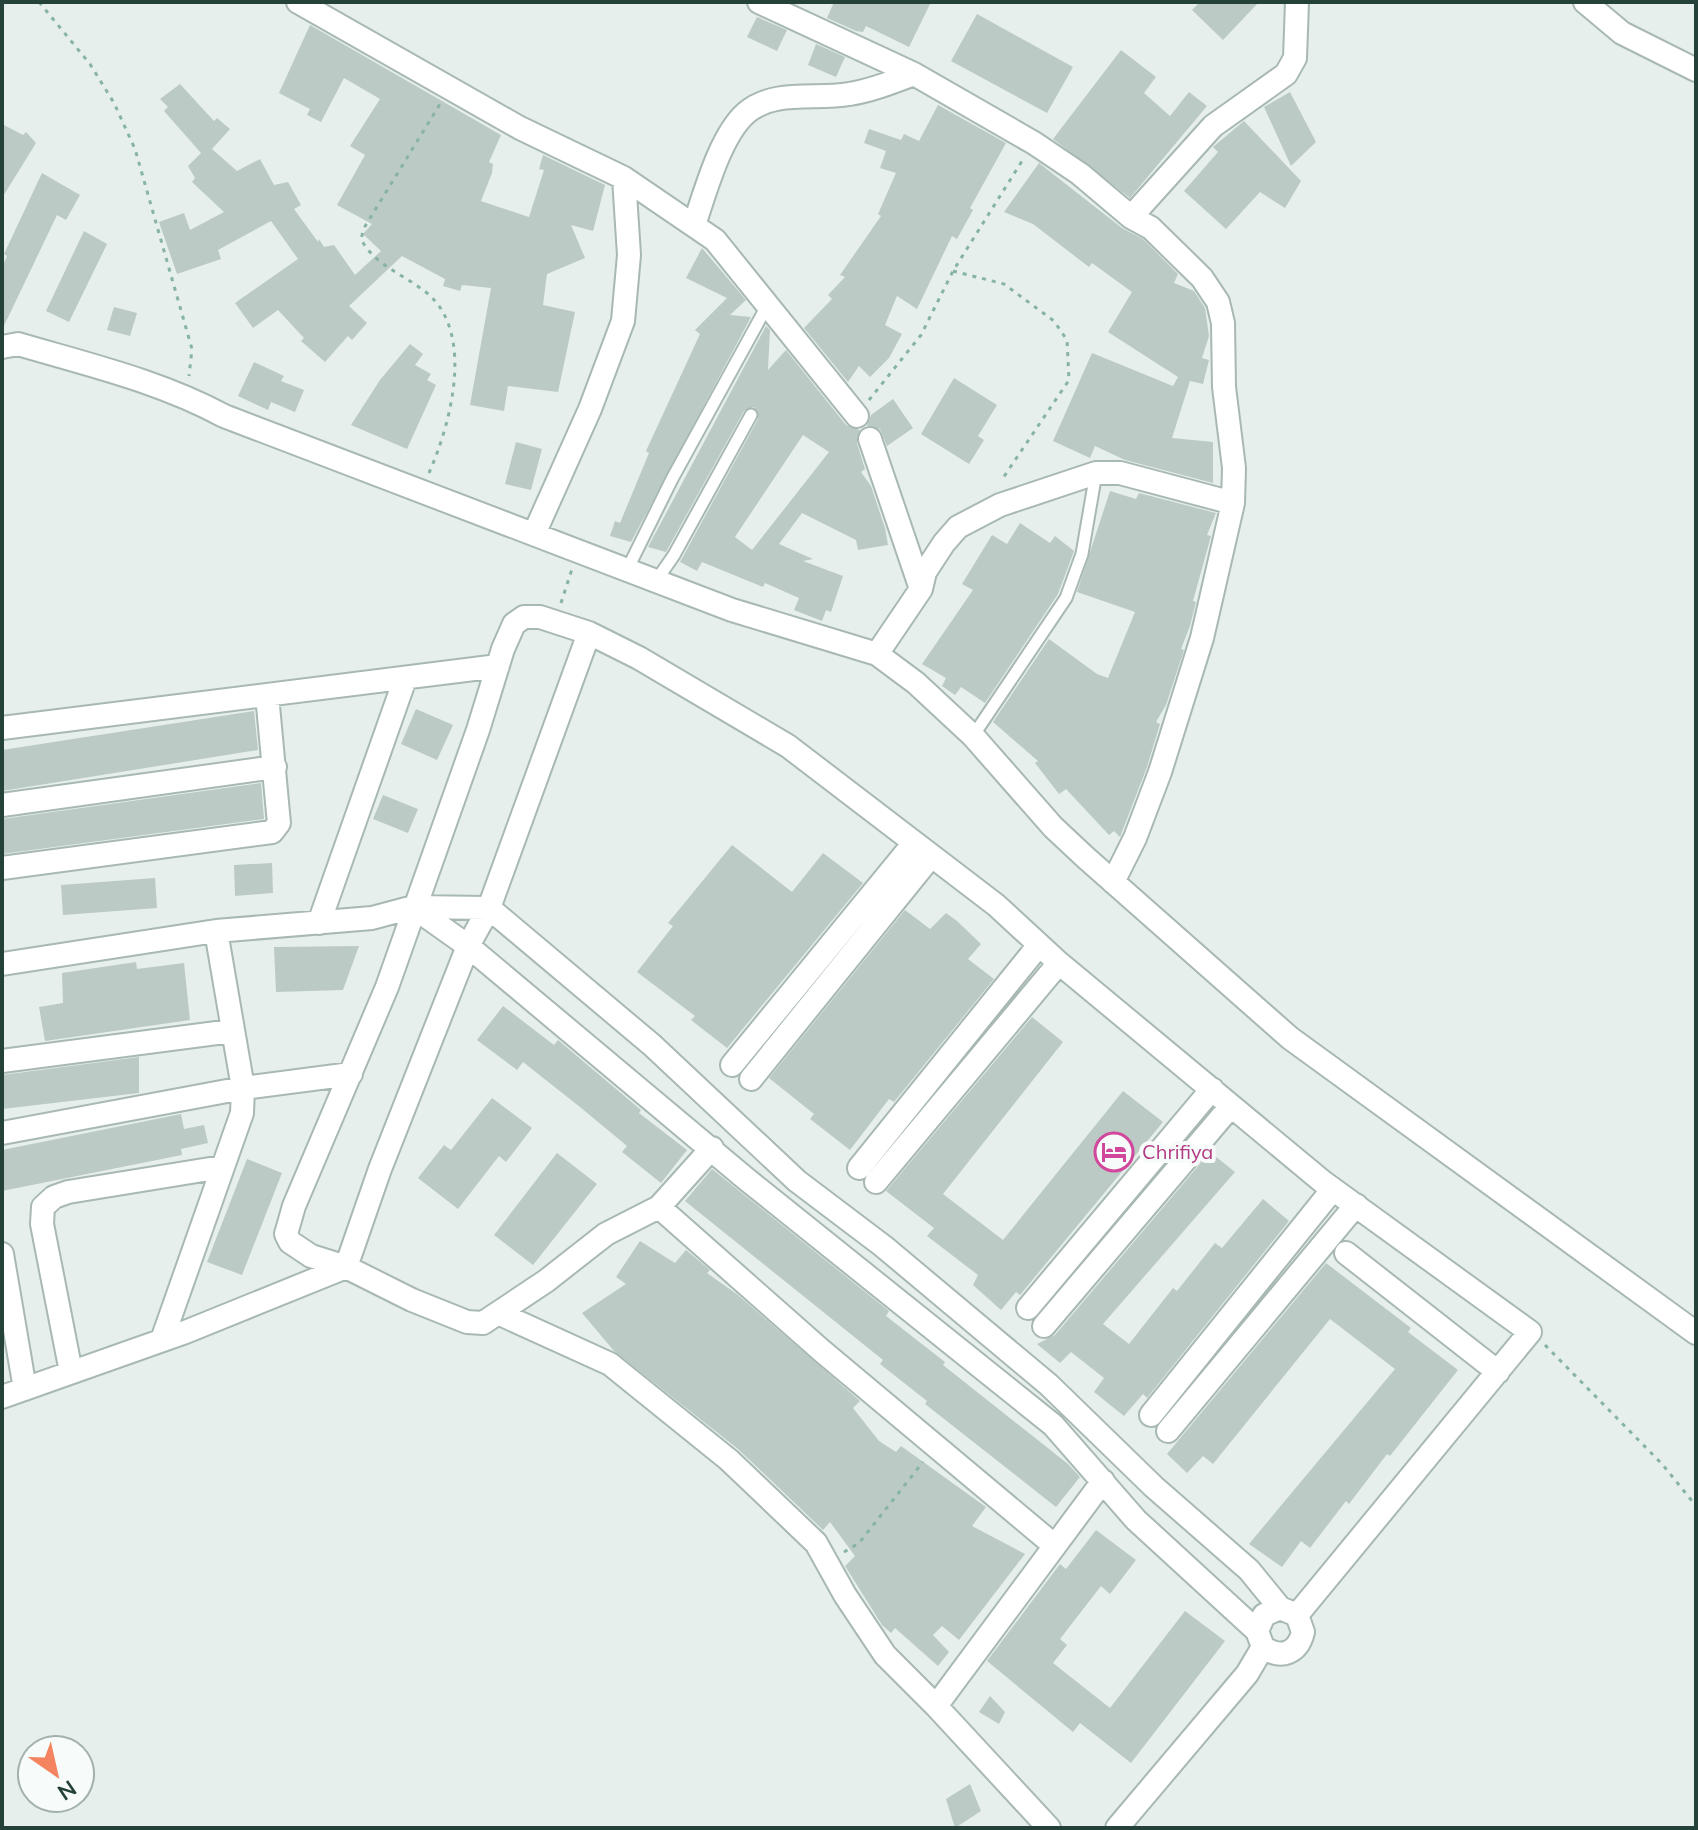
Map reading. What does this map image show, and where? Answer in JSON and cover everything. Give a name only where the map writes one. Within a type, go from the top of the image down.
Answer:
[{"type":"street","points":[[298,2],[552,145],[624,178],[694,225],[731,256],[767,306],[857,416]]},
{"type":"street","points":[[759,2],[914,74],[1034,143],[1080,174],[1131,217],[1151,228],[1182,257],[1218,302],[1223,323],[1224,387],[1234,468],[1233,503],[1202,638],[1160,772],[1135,838],[1113,882]]},
{"type":"street","points":[[1131,217],[1213,126],[1231,110],[1273,86],[1286,74],[1295,58],[1297,2]]},
{"type":"street","points":[[1585,2],[1622,33],[1696,70]]},
{"type":"street","points":[[694,225],[733,131],[747,113],[786,97],[848,94],[914,74]]},
{"type":"street","points":[[534,534],[590,409],[623,321],[629,255],[624,178]]},
{"type":"street","points":[[2,347],[18,344],[187,396],[224,416],[534,534],[577,554],[732,610],[877,654],[916,683],[973,736],[1053,827],[1290,1038],[1696,1333]]},
{"type":"street","points":[[870,439],[921,589]]},
{"type":"street","points":[[877,654],[921,589],[925,572],[958,527],[1021,496],[1096,473],[1120,473],[1198,497],[1233,503]]},
{"type":"street","points":[[712,1148],[659,1207],[591,1244],[500,1314],[483,1323],[467,1322],[346,1267],[311,1256],[290,1242],[286,1234],[294,1206],[387,987],[514,624],[524,617],[556,622],[589,633],[639,658],[788,746],[996,905],[1059,963],[1333,1189],[1530,1332],[1288,1612],[1264,1615],[1260,1639],[1247,1674],[1117,1828]]},
{"type":"street","points":[[2,1397],[162,1340],[346,1267],[380,1169],[468,946],[489,908],[589,633]]},
{"type":"street","points":[[2,728],[498,666]]},
{"type":"street","points":[[319,923],[405,679]]},
{"type":"street","points":[[2,868],[272,832],[279,823],[267,695]]},
{"type":"street","points":[[2,805],[275,767]]},
{"type":"street","points":[[732,1065],[811,965],[923,850]]},
{"type":"street","points":[[751,1079],[830,980],[923,850]]},
{"type":"street","points":[[2,964],[216,931],[372,918],[413,907],[489,908],[652,1045],[797,1181],[883,1246],[1049,1385],[1154,1487],[1232,1554],[1288,1612],[1303,1632],[1296,1648],[1279,1654],[1260,1639],[1136,1520],[1053,1425],[468,946],[413,907]]},
{"type":"street","points":[[162,1340],[242,1113],[243,1088],[216,931]]},
{"type":"street","points":[[1039,945],[926,1081],[867,1175],[947,1097],[1059,963]]},
{"type":"street","points":[[811,965],[830,980]]},
{"type":"street","points":[[2,1061],[232,1031]]},
{"type":"street","points":[[2,1133],[243,1088],[351,1074]]},
{"type":"street","points":[[926,1081],[947,1097]]},
{"type":"street","points":[[1028,1308],[1212,1089]]},
{"type":"street","points":[[1044,1326],[1231,1106]]},
{"type":"street","points":[[71,1372],[42,1224],[43,1207],[54,1197],[68,1192],[222,1167]]},
{"type":"street","points":[[1151,1415],[1333,1189]]},
{"type":"street","points":[[1168,1431],[1356,1205]]},
{"type":"street","points":[[659,1207],[1055,1546]]},
{"type":"street","points":[[1104,1216],[1125,1233]]},
{"type":"street","points":[[1346,1253],[1498,1372]]},
{"type":"street","points":[[2,1254],[25,1389]]},
{"type":"street","points":[[500,1314],[610,1364],[729,1460],[816,1543],[885,1655],[1049,1828]]},
{"type":"street","points":[[1222,1326],[1244,1342]]},
{"type":"street","points":[[936,1706],[1103,1481]]},
{"type":"lane","points":[[627,571],[672,479],[767,306]]},
{"type":"lane","points":[[656,581],[674,555],[751,415]]},
{"type":"lane","points":[[973,736],[1066,598],[1085,541],[1096,473]]},
{"type":"path","points":[[39,2],[90,64],[114,103],[135,149],[192,349],[187,396]]},
{"type":"path","points":[[421,492],[445,436],[456,342],[448,318],[437,302],[368,253],[361,239],[449,86]]},
{"type":"path","points":[[857,416],[921,335],[953,271],[1034,143]]},
{"type":"path","points":[[953,271],[1004,284],[1054,321],[1067,340],[1069,380],[976,516]]},
{"type":"path","points":[[556,622],[577,554]]},
{"type":"path","points":[[1530,1332],[1663,1465],[1696,1506]]},
{"type":"path","points":[[824,1557],[859,1543],[936,1447]]},
{"type":"building","points":[[834,2],[931,2],[909,47],[866,26],[863,32],[856,31],[827,18]]},
{"type":"building","points":[[1200,2],[1259,2],[1223,40],[1192,10]]},
{"type":"building","points":[[977,14],[1073,67],[1047,113],[951,61]]},
{"type":"building","points":[[757,17],[787,30],[777,51],[747,37]]},
{"type":"building","points":[[310,25],[501,135],[489,162],[493,164],[492,173],[481,201],[529,217],[544,170],[539,169],[543,155],[605,185],[593,231],[571,225],[585,258],[547,274],[543,305],[575,312],[558,392],[508,386],[504,411],[470,405],[491,288],[462,285],[460,291],[443,286],[445,279],[402,256],[349,306],[367,323],[352,340],[348,336],[325,362],[301,341],[304,338],[278,310],[253,328],[235,303],[298,259],[271,221],[218,250],[221,259],[177,274],[159,222],[184,213],[190,230],[224,212],[192,182],[195,178],[188,166],[201,153],[164,111],[168,107],[160,99],[180,84],[214,121],[217,118],[230,129],[212,149],[237,171],[260,159],[274,185],[288,182],[301,205],[294,209],[318,242],[319,239],[324,247],[334,245],[355,275],[381,251],[363,234],[372,224],[337,205],[365,155],[350,146],[380,99],[344,78],[321,122],[307,115],[310,109],[279,93]]},
{"type":"building","points":[[816,44],[845,57],[836,77],[808,65]]},
{"type":"building","points":[[1121,50],[1156,77],[1144,93],[1170,116],[1189,92],[1207,106],[1130,198],[1053,139]]},
{"type":"building","points":[[1290,92],[1316,142],[1291,166],[1264,107]]},
{"type":"building","points":[[938,105],[1006,143],[970,208],[973,210],[957,239],[952,236],[917,309],[897,296],[885,325],[902,334],[889,358],[870,377],[859,366],[848,382],[804,328],[832,299],[828,295],[845,277],[840,275],[881,216],[878,214],[896,173],[880,168],[886,151],[864,143],[869,129],[901,140],[904,134],[919,141]]},
{"type":"building","points":[[1244,121],[1301,181],[1285,208],[1260,192],[1226,229],[1184,191],[1218,152],[1213,147]]},
{"type":"building","points":[[2,124],[23,135],[26,132],[36,143],[2,198]]},
{"type":"building","points":[[1039,163],[1122,228],[1143,239],[1178,274],[1174,283],[1194,291],[1205,308],[1209,336],[1202,358],[1209,360],[1203,384],[1190,381],[1172,438],[1213,442],[1213,483],[1125,460],[1095,446],[1090,458],[1053,441],[1092,353],[1173,386],[1178,377],[1108,332],[1132,292],[1092,263],[1089,267],[1033,224],[1004,212]]},
{"type":"building","points":[[42,173],[80,195],[66,220],[57,215],[2,330],[2,267],[7,256],[4,254]]},
{"type":"building","points":[[84,231],[107,244],[69,322],[46,311]]},
{"type":"building","points":[[702,248],[746,300],[730,315],[751,317],[631,542],[610,536],[615,521],[620,523],[649,453],[646,451],[700,334],[695,330],[727,298],[686,278]]},
{"type":"building","points":[[114,307],[137,313],[130,336],[107,330]]},
{"type":"building","points":[[766,326],[770,330],[768,370],[786,350],[846,425],[860,430],[857,443],[865,469],[861,472],[871,486],[888,545],[858,550],[856,540],[802,513],[779,544],[813,559],[803,561],[843,576],[831,612],[826,610],[822,621],[794,610],[799,598],[765,583],[763,587],[702,562],[697,571],[680,562],[758,419],[754,407],[744,411],[666,552],[648,547]],"holes":[[[803,435],[829,452],[752,550],[735,537]]]},
{"type":"building","points":[[410,344],[423,354],[415,365],[431,374],[427,380],[436,385],[407,449],[351,425],[380,380]]},
{"type":"building","points":[[254,362],[284,376],[281,381],[304,390],[295,412],[271,402],[268,410],[238,396]]},
{"type":"building","points":[[954,378],[997,405],[978,436],[984,440],[969,464],[921,434]]},
{"type":"building","points":[[893,399],[913,428],[887,446],[880,429],[867,426],[871,415]]},
{"type":"building","points":[[516,442],[542,449],[531,490],[505,484]]},
{"type":"building","points":[[1110,491],[1136,499],[1139,493],[1216,513],[1207,535],[1211,536],[1193,601],[1196,602],[1190,626],[1181,649],[1184,650],[1166,705],[1156,722],[1160,724],[1147,767],[1120,837],[1114,831],[1109,835],[1066,789],[1059,794],[1035,763],[1038,761],[993,722],[1049,639],[1097,674],[1108,678],[1135,612],[1077,592]]},
{"type":"building","points":[[1020,523],[1050,543],[1055,536],[1074,551],[1058,594],[985,703],[961,687],[955,695],[942,686],[946,678],[922,664],[973,590],[962,584],[992,535],[1007,544]]},
{"type":"building","points":[[416,709],[453,725],[437,760],[401,744]]},
{"type":"building","points":[[254,711],[258,750],[2,791],[2,750]]},
{"type":"building","points":[[261,783],[264,819],[2,854],[2,819]]},
{"type":"building","points":[[383,795],[418,809],[408,833],[373,819]]},
{"type":"building","points":[[732,845],[792,892],[823,853],[863,883],[727,1048],[691,1020],[695,1016],[637,972],[673,926],[668,923]]},
{"type":"building","points":[[272,863],[273,893],[235,896],[234,865]]},
{"type":"building","points":[[155,878],[157,908],[63,915],[61,885]]},
{"type":"building","points":[[905,910],[930,929],[946,913],[957,921],[981,944],[968,959],[994,979],[894,1102],[889,1099],[850,1150],[810,1119],[814,1114],[769,1078]]},
{"type":"building","points":[[359,946],[343,990],[276,992],[274,947]]},
{"type":"building","points":[[136,962],[137,969],[184,963],[190,1020],[45,1041],[39,1007],[63,1003],[62,973]]},
{"type":"building","points":[[503,1006],[554,1045],[558,1040],[641,1110],[639,1113],[687,1150],[661,1183],[622,1152],[627,1146],[523,1062],[517,1070],[477,1040]]},
{"type":"building","points":[[1032,1017],[1063,1042],[943,1194],[1003,1240],[1123,1091],[1163,1122],[1020,1295],[1016,1292],[1001,1310],[973,1285],[978,1275],[927,1236],[934,1228],[886,1191]]},
{"type":"building","points":[[139,1057],[139,1093],[2,1109],[2,1075]]},
{"type":"building","points":[[492,1098],[532,1128],[506,1162],[499,1156],[458,1209],[418,1178],[444,1145],[451,1150]]},
{"type":"building","points":[[181,1114],[184,1129],[204,1125],[208,1143],[181,1149],[182,1155],[2,1191],[2,1150]]},
{"type":"building","points":[[1210,1152],[1235,1172],[1103,1324],[1129,1344],[1173,1288],[1177,1291],[1215,1243],[1222,1248],[1263,1199],[1289,1221],[1147,1398],[1143,1394],[1124,1416],[1094,1392],[1104,1378],[1071,1352],[1060,1363],[1037,1344],[1055,1335]]},
{"type":"building","points":[[557,1153],[597,1184],[533,1265],[494,1235]]},
{"type":"building","points":[[247,1159],[282,1173],[242,1275],[207,1262]]},
{"type":"building","points":[[712,1169],[889,1311],[886,1316],[945,1362],[943,1365],[1068,1464],[1080,1477],[1056,1507],[925,1404],[927,1401],[880,1364],[883,1360],[685,1201]]},
{"type":"building","points":[[640,1241],[675,1263],[686,1250],[710,1270],[707,1273],[738,1295],[860,1401],[853,1408],[879,1441],[896,1452],[901,1446],[986,1507],[972,1526],[1025,1554],[959,1640],[942,1626],[933,1635],[949,1652],[938,1666],[895,1628],[891,1633],[882,1625],[845,1566],[855,1556],[830,1522],[823,1530],[738,1449],[614,1351],[582,1313],[626,1284],[616,1277]]},
{"type":"building","points":[[1326,1263],[1411,1328],[1408,1332],[1458,1370],[1390,1456],[1387,1454],[1349,1504],[1346,1501],[1310,1548],[1301,1541],[1282,1567],[1249,1544],[1395,1369],[1330,1319],[1213,1464],[1203,1456],[1187,1473],[1167,1454]]},
{"type":"building","points":[[1096,1530],[1136,1560],[1110,1594],[1101,1586],[1060,1639],[1067,1645],[1053,1663],[1110,1708],[1185,1611],[1225,1641],[1131,1763],[1080,1723],[1073,1732],[987,1661],[1060,1564],[1066,1569]]},
{"type":"building","points":[[990,1696],[1005,1712],[999,1724],[979,1712]]},
{"type":"building","points":[[970,1784],[981,1811],[955,1828],[946,1799]]},
{"type":"place","name":"Chrifiya","points":[[1114,1152]]}]
